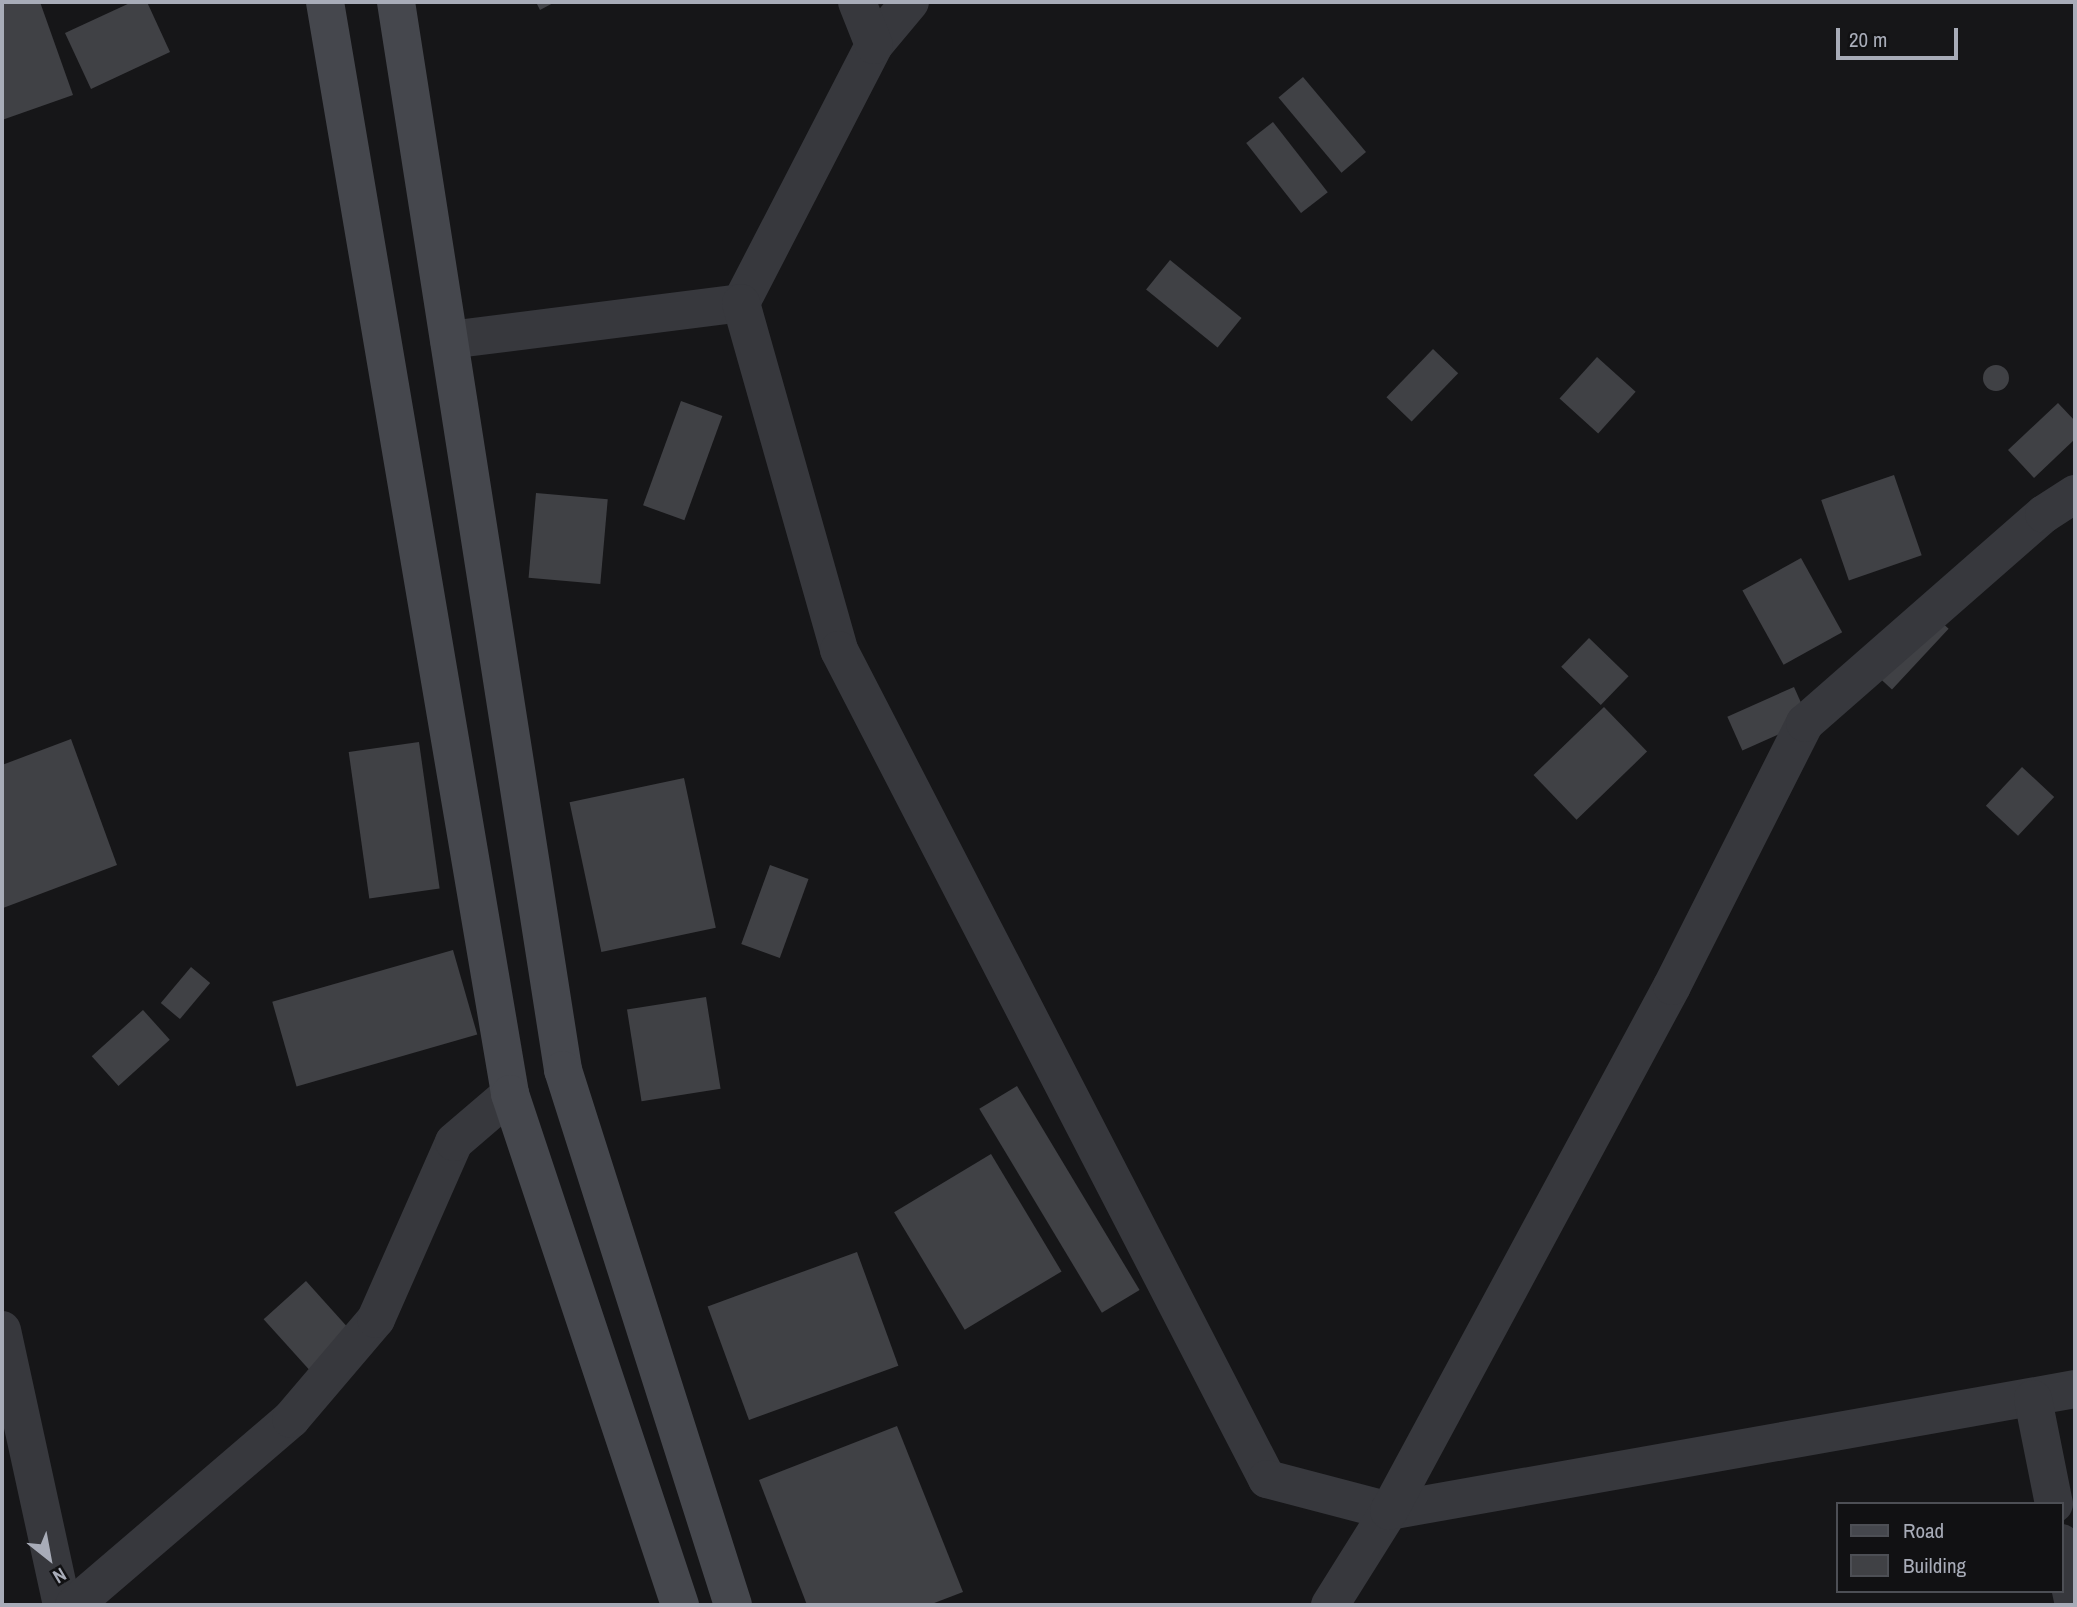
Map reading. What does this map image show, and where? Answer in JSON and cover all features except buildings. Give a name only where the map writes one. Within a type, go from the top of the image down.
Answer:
[{"type":"main road","points":[[325,2],[510,1094],[680,1605]]},
{"type":"main road","points":[[396,2],[563,1070],[733,1605]]},
{"type":"street","points":[[857,2],[874,45]]},
{"type":"street","points":[[910,2],[874,45],[740,303],[839,650],[1267,1479],[1389,1511],[2033,1399],[2075,1389]]},
{"type":"street","points":[[449,340],[740,303]]},
{"type":"street","points":[[1330,1605],[1389,1511],[1672,986],[1805,723],[2044,514],[2075,494]]},
{"type":"street","points":[[74,1605],[291,1419],[376,1319],[454,1142],[510,1094]]},
{"type":"street","points":[[2,1330],[62,1605]]},
{"type":"street","points":[[2033,1399],[2053,1502]]},
{"type":"street","points":[[2063,1553],[2074,1605]]}]
